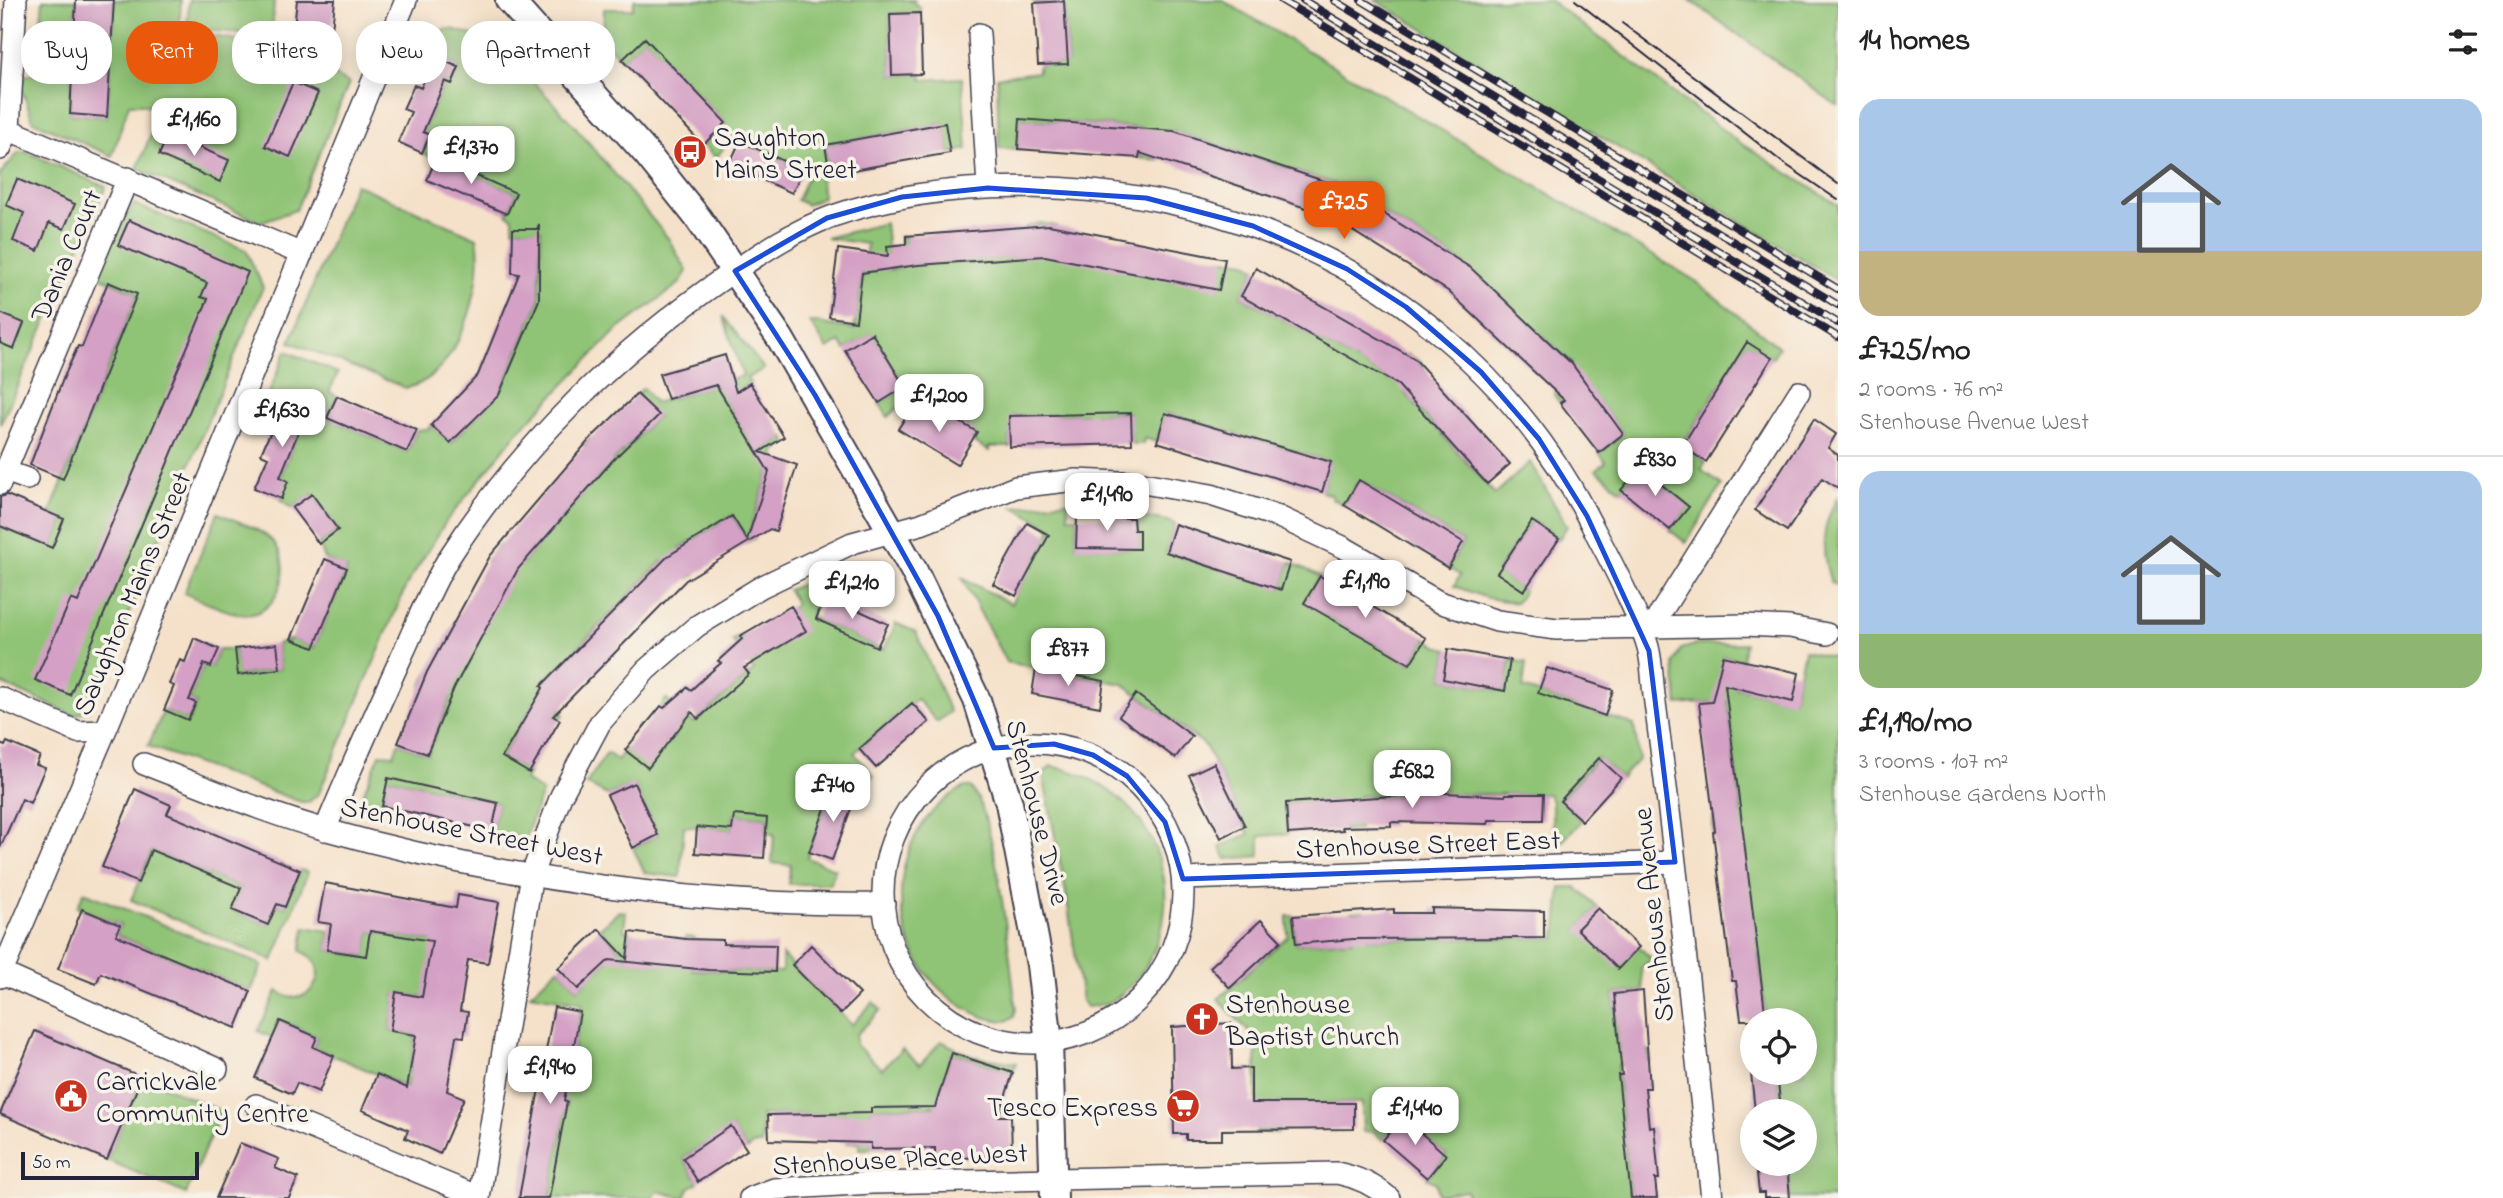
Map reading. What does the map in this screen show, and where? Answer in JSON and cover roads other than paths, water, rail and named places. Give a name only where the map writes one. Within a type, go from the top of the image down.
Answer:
[{"type":"street","points":[[0,149],[16,0]]},
{"type":"street","name":"Saughton Mains Street","points":[[217,1069],[1,975],[406,0]]},
{"type":"street","name":"Stenhouse Drive","points":[[509,0],[646,153],[735,271],[780,338],[893,531],[958,658],[995,748],[1029,895],[1049,1043],[1054,1189]]},
{"type":"street","points":[[979,33],[988,188]]},
{"type":"street","points":[[4,128],[128,178],[302,254]]},
{"type":"street","name":"Dania Court","points":[[27,479],[3,477],[128,178]]},
{"type":"street","name":"Stenhouse Avenue","points":[[325,830],[428,597],[463,536],[505,481],[578,399],[638,342],[735,271],[800,231],[867,205],[947,190],[988,188],[1118,194],[1201,210],[1302,246],[1378,288],[1451,342],[1509,402],[1539,439],[1587,516],[1647,627],[1712,1198]]},
{"type":"street","points":[[1647,627],[1799,392]]},
{"type":"street","points":[[256,1105],[479,1198],[532,874],[561,796],[600,723],[646,670],[697,626],[738,599],[852,543],[921,524],[983,498],[1026,485],[1076,480],[1153,485],[1211,495],[1279,517],[1342,547],[1410,588],[1466,612],[1527,628],[1790,627],[1827,634]]},
{"type":"street","points":[[0,698],[78,732],[103,731]]},
{"type":"street","points":[[1014,744],[1054,744],[1093,755],[1127,776],[1155,805],[1165,822],[1174,840],[1183,879],[1183,901],[1177,936],[1153,983],[1129,1009],[1100,1028],[1049,1043],[990,1037],[953,1020],[929,1002],[900,962],[892,943],[884,904],[888,857],[906,814],[944,772],[977,754],[995,748],[1014,744]]},
{"type":"street","name":"Stenhouse Street West","points":[[144,764],[325,830],[483,867],[605,885],[786,903],[884,904]]},
{"type":"street","name":"Stenhouse Street East","points":[[1183,879],[1675,862]]},
{"type":"street","name":"Stenhouse Place West","points":[[750,1198],[762,1192],[789,1187],[1054,1189],[1337,1172],[1366,1182],[1389,1198]]},
{"type":"tram line","points":[[1575,0],[1782,162],[1838,200]]},
{"type":"tram line","points":[[1622,23],[1838,184]]},
{"type":"railway","points":[[1281,0],[1838,337]]},
{"type":"railway","points":[[1303,0],[1838,323]]},
{"type":"railway","points":[[1334,0],[1838,305]]},
{"type":"railway","points":[[1361,0],[1838,289]]},
{"type":"place","name":"Saughton Mains Street","points":[[690,152]]},
{"type":"place","name":"Stenhouse Baptist Church","points":[[1202,1019]]},
{"type":"place","name":"Carrickvale Community Centre","points":[[71,1096]]},
{"type":"place","name":"Tesco Express","points":[[1183,1106]]}]
